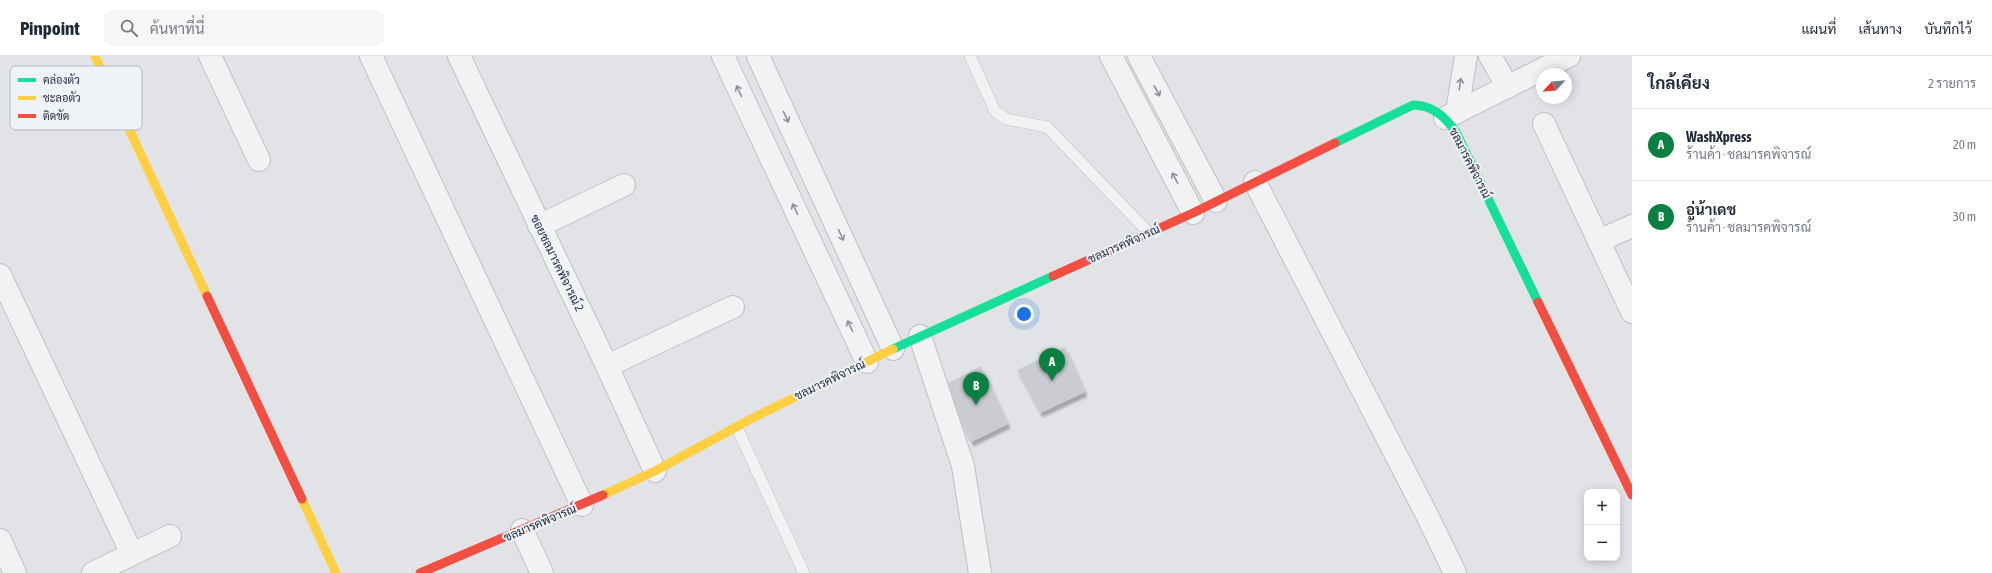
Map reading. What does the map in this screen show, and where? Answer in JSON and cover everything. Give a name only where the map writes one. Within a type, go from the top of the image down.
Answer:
[{"type":"street","points":[[95,56],[100,66]]},
{"type":"street","points":[[210,56],[259,160]]},
{"type":"street","points":[[371,56],[582,505]]},
{"type":"street","name":"ซอยชลมารคพิจารณ์ 2","points":[[459,56],[607,366],[655,471]]},
{"type":"street","points":[[723,56],[867,362]]},
{"type":"street","points":[[758,56],[893,349]]},
{"type":"street","points":[[1111,56],[1193,213]]},
{"type":"street","points":[[1139,56],[1216,201]]},
{"type":"street","points":[[1451,115],[1466,56]]},
{"type":"street","points":[[1490,56],[1508,87]]},
{"type":"street","points":[[1451,115],[1569,56]]},
{"type":"street","name":"ชลมารคพิจารณ์","points":[[420,573],[582,505],[655,471],[893,349],[1193,213],[1413,105],[1425,105],[1451,115],[1456,132],[1632,495]]},
{"type":"street","points":[[1544,124],[1632,312]]},
{"type":"street","points":[[129,130],[336,573]]},
{"type":"street","points":[[1255,182],[1427,515],[1455,573]]},
{"type":"street","points":[[539,226],[624,186]]},
{"type":"street","points":[[1599,241],[1632,226]]},
{"type":"street","points":[[0,276],[132,554]]},
{"type":"street","points":[[607,366],[733,306]]},
{"type":"street","points":[[920,336],[963,466],[980,573]]},
{"type":"street","points":[[522,530],[542,573]]},
{"type":"street","points":[[93,573],[170,536]]},
{"type":"street","points":[[0,540],[15,573]]},
{"type":"lane","points":[[970,56],[995,111],[1006,119],[1047,127],[1149,233]]},
{"type":"lane","points":[[737,428],[804,573]]},
{"type":"building","points":[[1065,347],[1085,392],[1040,413],[1017,370]]},
{"type":"building","points":[[981,366],[1008,424],[971,442],[943,386]]},
{"type":"traffic: fast","points":[[1335,143],[1413,105],[1427,107],[1438,113],[1456,132],[1538,302]]},
{"type":"traffic: fast","points":[[893,349],[1053,276]]},
{"type":"traffic: slow","points":[[95,56],[100,66]]},
{"type":"traffic: slow","points":[[130,130],[207,296]]},
{"type":"traffic: slow","points":[[603,495],[655,471],[749,420],[893,349]]},
{"type":"traffic: slow","points":[[302,499],[336,573]]},
{"type":"traffic: jam","points":[[1053,276],[1193,213],[1335,143]]},
{"type":"traffic: jam","points":[[207,296],[302,499]]},
{"type":"traffic: jam","points":[[1538,302],[1632,495]]},
{"type":"traffic: jam","points":[[420,573],[603,495]]},
{"type":"place","name":"WashXpress","points":[[1052,381]]},
{"type":"place","name":"อู่น้าเดช","points":[[976,405]]}]
